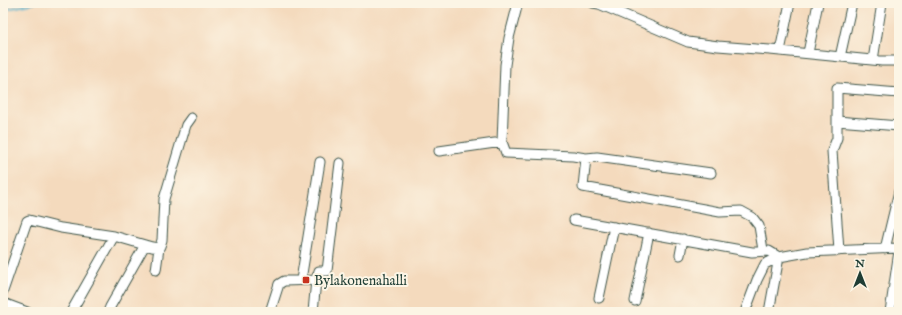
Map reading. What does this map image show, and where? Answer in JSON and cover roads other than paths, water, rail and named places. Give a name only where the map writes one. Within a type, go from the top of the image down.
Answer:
[{"type":"street","points":[[518,3],[509,38],[505,65],[502,142],[506,153],[586,158],[597,157],[711,173]]},
{"type":"street","points":[[593,3],[612,6],[688,42],[873,60],[899,61]]},
{"type":"street","points":[[780,51],[790,3]]},
{"type":"street","points":[[808,54],[818,3]]},
{"type":"street","points":[[840,57],[852,3]]},
{"type":"street","points":[[873,60],[882,3]]},
{"type":"street","points":[[839,251],[832,151],[837,138],[837,88],[899,93]]},
{"type":"street","points":[[156,270],[159,248],[162,240],[164,199],[186,125],[191,118]]},
{"type":"street","points":[[836,121],[899,126]]},
{"type":"street","points":[[439,152],[502,142]]},
{"type":"street","points":[[586,158],[583,187],[720,212],[741,211],[752,217],[759,226],[763,250]]},
{"type":"street","points":[[301,280],[320,162]]},
{"type":"street","points":[[313,312],[318,271],[327,270],[340,163]]},
{"type":"street","points":[[885,248],[899,191]]},
{"type":"street","points":[[3,291],[27,221],[29,220],[61,228],[114,236],[159,248]]},
{"type":"street","points":[[574,220],[752,252],[763,250],[769,251],[779,257]]},
{"type":"street","points":[[599,298],[614,227]]},
{"type":"street","points":[[635,301],[649,233]]},
{"type":"street","points":[[71,312],[114,236]]},
{"type":"street","points":[[680,255],[683,239]]},
{"type":"street","points":[[108,312],[145,245]]},
{"type":"street","points":[[745,312],[757,280],[765,264],[779,257],[807,252],[899,248]]},
{"type":"street","points":[[890,312],[899,251]]},
{"type":"street","points":[[769,312],[779,257]]},
{"type":"street","points":[[270,312],[279,284],[284,281],[316,280]]},
{"type":"street","points":[[3,303],[27,312]]},
{"type":"waterway","points":[[3,10],[35,3]]},
{"type":"place","name":"Bylakonenahalli","points":[[306,280]]}]
